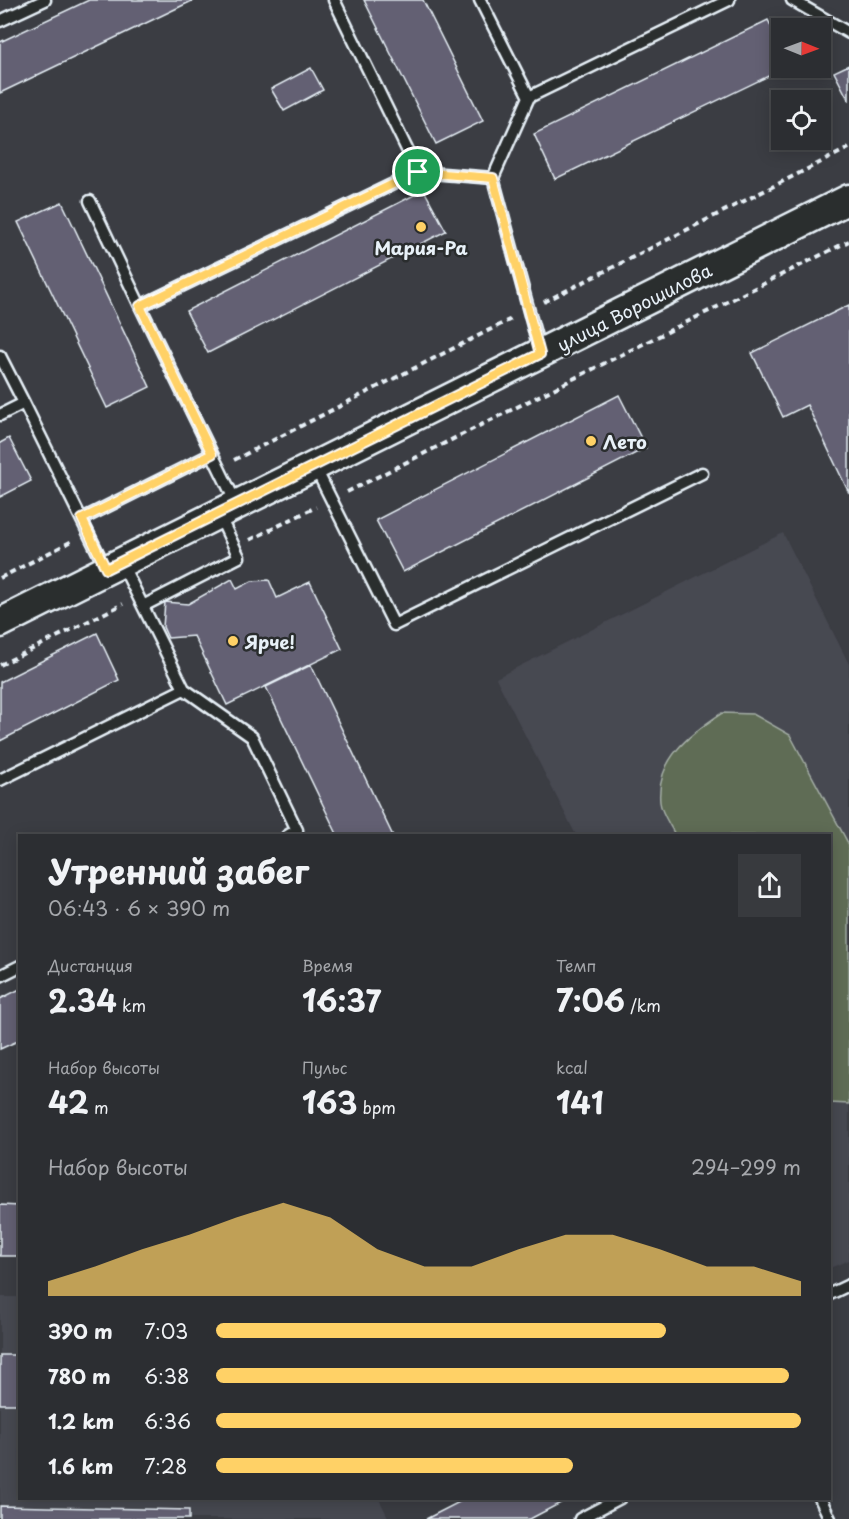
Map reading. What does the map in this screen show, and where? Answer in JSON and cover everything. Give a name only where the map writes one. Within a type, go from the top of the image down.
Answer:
[{"type":"street","name":"улица Ворошилова","points":[[0,623],[849,199]]},
{"type":"lane","points":[[0,21],[45,0]]},
{"type":"lane","points":[[334,0],[418,172]]},
{"type":"lane","points":[[480,0],[529,97]]},
{"type":"lane","points":[[540,354],[493,178],[529,97],[729,0]]},
{"type":"lane","points":[[792,0],[849,33]]},
{"type":"lane","points":[[140,306],[418,172],[493,178]]},
{"type":"lane","points":[[90,201],[218,467],[235,548],[239,557],[140,601]]},
{"type":"lane","points":[[0,356],[89,533],[140,601],[184,689],[252,737],[297,831],[290,834]]},
{"type":"lane","points":[[0,415],[24,403]]},
{"type":"lane","points":[[82,519],[212,454]]},
{"type":"lane","points":[[315,467],[394,625],[702,472]]},
{"type":"lane","points":[[0,780],[184,689]]},
{"type":"lane","points":[[0,976],[18,967]]},
{"type":"lane","points":[[831,1293],[849,1285]]},
{"type":"lane","points":[[580,1519],[616,1500]]},
{"type":"lane","points":[[821,1500],[830,1519]]},
{"type":"path","points":[[218,467],[849,148]]},
{"type":"path","points":[[235,548],[849,240]]},
{"type":"path","points":[[0,578],[89,533]]},
{"type":"path","points":[[0,665],[140,601]]},
{"type":"shaded area","points":[[783,533],[849,664],[849,1260],[831,1268],[831,834],[575,834],[496,678]]},
{"type":"shaded area","points":[[0,1297],[18,1297],[18,1500],[380,1500],[389,1519],[0,1519]]},
{"type":"green space","points":[[722,713],[753,714],[790,735],[849,845],[849,1104],[831,1103],[831,834],[674,834],[661,806],[660,787],[669,760],[698,730]]},
{"type":"building","points":[[89,0],[194,0],[0,93],[0,42]]},
{"type":"building","points":[[364,0],[423,0],[483,121],[436,144]]},
{"type":"building","points":[[768,20],[771,26],[771,75],[555,179],[534,134]]},
{"type":"building","points":[[849,65],[849,101],[834,72]]},
{"type":"building","points":[[311,68],[323,90],[284,111],[271,89]]},
{"type":"building","points":[[424,190],[446,231],[208,353],[186,311]]},
{"type":"building","points":[[62,202],[150,387],[107,408],[18,222]]},
{"type":"building","points":[[849,305],[849,493],[807,405],[783,417],[752,353]]},
{"type":"building","points":[[619,395],[646,448],[403,572],[376,520]]},
{"type":"building","points":[[9,438],[31,481],[0,497],[0,443]]},
{"type":"building","points":[[232,579],[237,589],[252,581],[269,580],[277,598],[310,582],[342,649],[227,705],[194,636],[168,638],[163,627],[165,602],[188,604]]},
{"type":"building","points":[[97,633],[119,680],[0,741],[0,682]]},
{"type":"building","points":[[311,665],[392,834],[337,834],[266,687]]},
{"type":"building","points":[[18,990],[18,1041],[0,1049],[0,999]]},
{"type":"building","points":[[0,1205],[18,1206],[18,1256],[0,1256]]},
{"type":"building","points":[[0,1355],[18,1355],[18,1404],[0,1404]]},
{"type":"building","points":[[463,1500],[566,1500],[530,1519],[426,1519]]},
{"type":"building","points":[[0,1506],[189,1510],[189,1519],[0,1519]]},
{"type":"place","name":"Мария-Ра","points":[[421,227]]},
{"type":"place","name":"Лето","points":[[591,441]]},
{"type":"place","name":"Ярче!","points":[[233,641]]},
{"type":"route","points":[[418,172],[493,178],[540,354],[106,569],[82,519],[212,454],[140,306],[418,172]]}]
